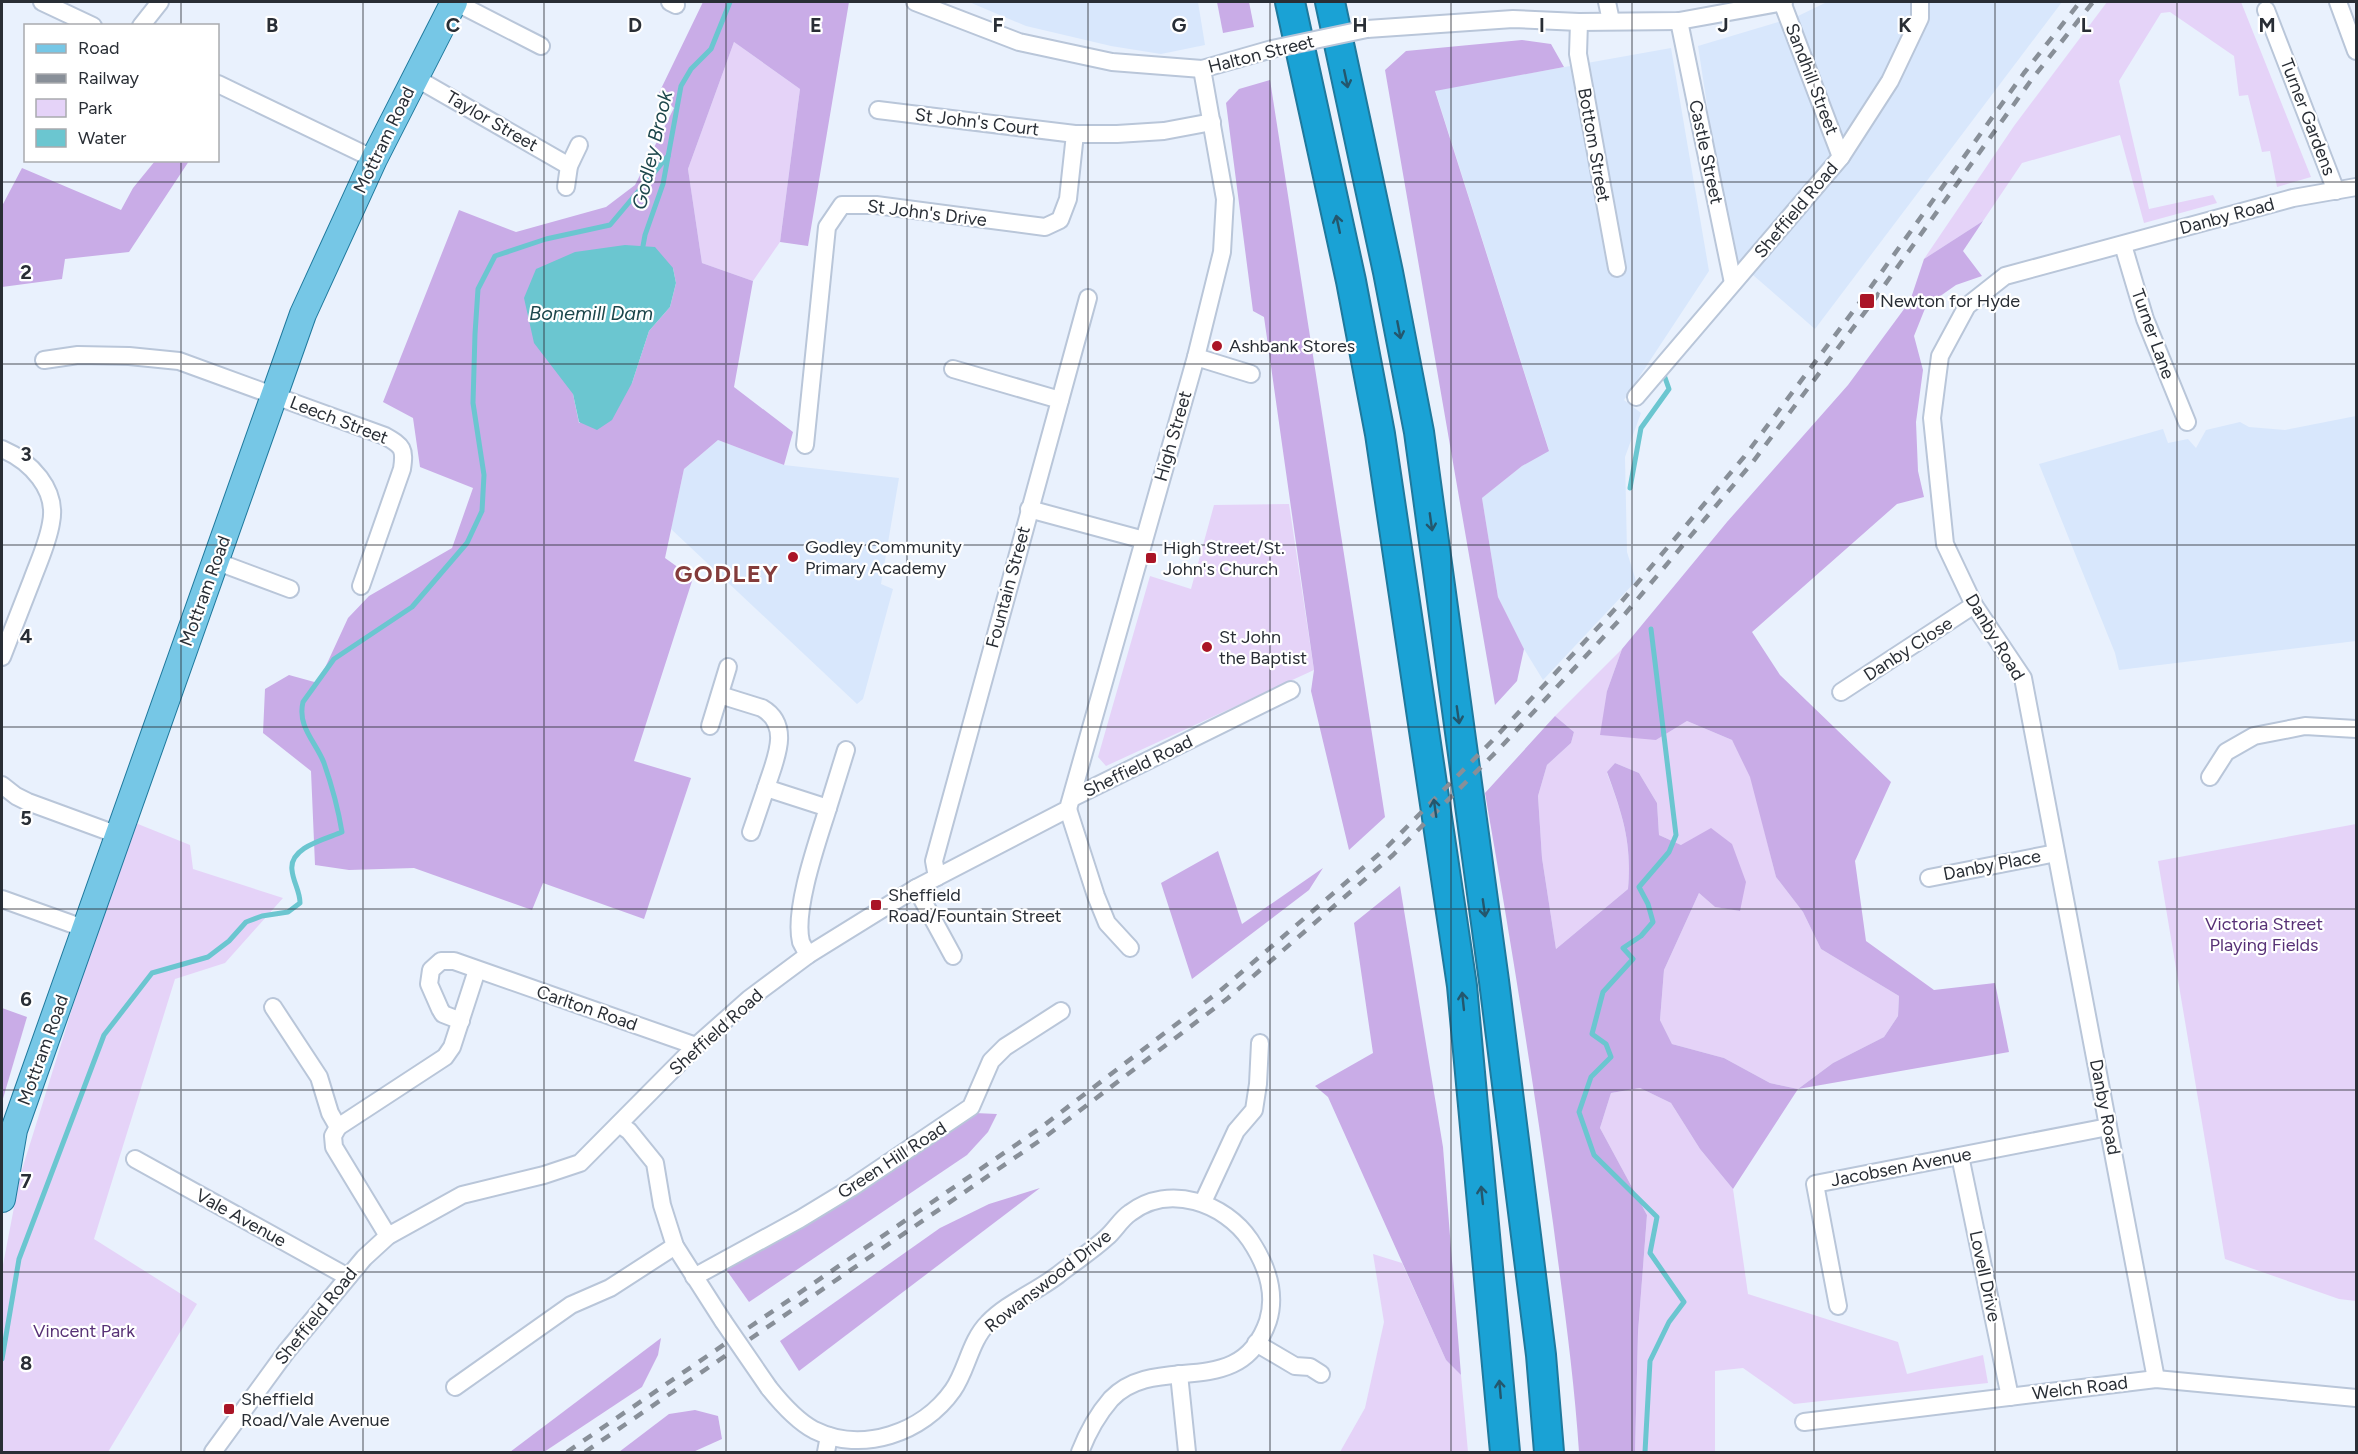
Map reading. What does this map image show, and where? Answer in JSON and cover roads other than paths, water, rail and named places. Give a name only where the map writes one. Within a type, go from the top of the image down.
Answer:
[{"type":"highway","points":[[1290,2],[1351,281],[1389,493],[1462,986],[1505,1450]]},
{"type":"highway","points":[[1330,2],[1388,272],[1419,432],[1497,1004],[1541,1355],[1549,1452]]},
{"type":"main road","name":"Mottram Road","points":[[2,1199],[8,1128],[86,929],[303,314],[374,159],[414,77],[455,2]]},
{"type":"street","points":[[42,2],[89,24]]},
{"type":"street","points":[[143,24],[160,2]]},
{"type":"street","points":[[455,2],[541,46]]},
{"type":"street","name":"Halton Street","points":[[915,2],[1019,42],[1112,62],[1202,69],[1272,49],[1367,29],[1513,19],[1579,22],[1679,21],[1783,2]]},
{"type":"street","points":[[1607,2],[1611,21]]},
{"type":"street","name":"Sandhill Street","points":[[1783,2],[1841,156]]},
{"type":"street","name":"Sheffield Road","points":[[1636,397],[1841,156],[1890,81],[1920,18],[1920,2]]},
{"type":"street","points":[[2338,2],[2356,51]]},
{"type":"street","name":"Turner Gardens","points":[[2266,10],[2336,191]]},
{"type":"street","name":"Castle Street","points":[[1679,21],[1733,284]]},
{"type":"street","name":"Bottom Street","points":[[1579,22],[1578,54],[1617,268]]},
{"type":"street","name":"High Street","points":[[1070,804],[1196,357],[1222,252],[1225,199],[1202,69]]},
{"type":"street","name":"Taylor Street","points":[[414,77],[569,166]]},
{"type":"street","points":[[219,84],[374,159]]},
{"type":"street","name":"St John's Court","points":[[878,110],[1075,134],[1117,135],[1164,131],[1212,122]]},
{"type":"street","name":"St John's Drive","points":[[806,445],[827,227],[842,205],[876,205],[1046,227],[1060,220],[1068,199],[1075,134]]},
{"type":"street","points":[[566,187],[569,166],[579,145]]},
{"type":"street","name":"Danby Road","points":[[2156,1379],[2023,678],[1974,605],[1945,544],[1932,418],[1940,356],[1967,306],[2005,276],[2293,198],[2356,187]]},
{"type":"street","name":"Turner Lane","points":[[2122,244],[2145,319],[2187,422]]},
{"type":"street","name":"Fountain Street","points":[[937,877],[934,861],[1088,298]]},
{"type":"street","name":"Leech Street","points":[[44,360],[78,355],[129,356],[179,361],[385,436],[402,448],[404,457],[402,470],[361,586]]},
{"type":"street","points":[[1196,357],[1251,374]]},
{"type":"street","points":[[953,369],[1060,400]]},
{"type":"street","points":[[2,449],[32,467],[43,482],[51,500],[52,520],[2,657]]},
{"type":"street","points":[[1029,509],[1144,540]]},
{"type":"street","points":[[215,561],[290,589]]},
{"type":"street","name":"Danby Close","points":[[1841,692],[1974,605]]},
{"type":"street","points":[[710,726],[728,667]]},
{"type":"street","name":"Sheffield Road","points":[[213,1452],[286,1352],[348,1277],[388,1236],[462,1194],[544,1175],[580,1163],[696,1046],[749,999],[808,955],[916,888],[1070,804],[1291,690]]},
{"type":"street","points":[[720,694],[762,708],[769,712],[778,723],[780,738],[751,832]]},
{"type":"street","points":[[2210,777],[2226,752],[2254,736],[2305,726],[2356,729]]},
{"type":"street","points":[[808,955],[801,942],[802,906],[806,883],[846,750]]},
{"type":"street","points":[[2,785],[28,802],[118,835]]},
{"type":"street","points":[[766,788],[828,808]]},
{"type":"street","points":[[1070,804],[1107,923],[1130,948]]},
{"type":"street","name":"Danby Place","points":[[1929,878],[2056,853]]},
{"type":"street","points":[[916,888],[953,956]]},
{"type":"street","points":[[2,899],[86,929]]},
{"type":"street","name":"Carlton Road","points":[[460,1021],[443,1014],[429,984],[431,970],[441,961],[448,960],[696,1046]]},
{"type":"street","points":[[388,1236],[334,1148],[333,1136],[338,1126],[445,1057],[452,1047],[477,970]]},
{"type":"street","points":[[273,1007],[319,1077],[330,1113],[338,1126]]},
{"type":"street","name":"Green Hill Road","points":[[693,1277],[800,1219],[851,1188],[971,1107],[992,1060],[1005,1047],[1061,1011]]},
{"type":"street","points":[[1203,1202],[1236,1131],[1254,1110],[1260,1043]]},
{"type":"street","points":[[619,1124],[629,1131],[655,1163],[662,1205],[675,1246],[693,1277],[769,1388],[795,1417],[828,1444]]},
{"type":"street","name":"Jacobsen Avenue","points":[[1838,1306],[1815,1184],[2109,1127]]},
{"type":"street","name":"Lovell Drive","points":[[1960,1156],[2010,1397]]},
{"type":"street","name":"Vale Avenue","points":[[135,1159],[348,1277]]},
{"type":"street","name":"Rowanswood Drive","points":[[828,1444],[881,1438],[909,1429],[921,1422],[952,1392],[987,1323],[1054,1278],[1098,1244],[1130,1213],[1147,1204],[1165,1200],[1190,1199],[1203,1202],[1221,1212],[1237,1225],[1262,1258],[1270,1282],[1271,1306],[1264,1330],[1247,1353],[1224,1368],[1211,1372],[1164,1376],[1137,1384],[1112,1398],[1093,1426],[1080,1452]]},
{"type":"street","points":[[455,1387],[571,1305],[610,1288],[675,1246]]},
{"type":"street","points":[[1256,1343],[1294,1366],[1310,1367],[1321,1374]]},
{"type":"street","points":[[1179,1374],[1187,1452]]},
{"type":"street","name":"Welch Road","points":[[1804,1422],[2156,1379],[2356,1398]]},
{"type":"water","name":"Bonemill Dam","points":[[625,245],[655,247],[673,268],[676,283],[670,307],[649,331],[632,383],[612,420],[597,430],[579,422],[573,394],[534,343],[524,298],[536,269],[575,252]]},
{"type":"waterway","name":"Godley Brook","points":[[643,246],[663,184],[681,86],[691,69],[711,49],[730,2]]},
{"type":"waterway","points":[[2,1359],[19,1259],[104,1035],[152,973],[208,957],[229,941],[246,922],[262,916],[288,912],[300,903],[292,870],[296,855],[310,845],[342,832],[324,763],[305,727],[303,702],[334,659],[412,607],[467,543],[482,511],[484,475],[473,403],[475,334],[478,289],[495,256],[546,239],[610,225],[668,156]]},
{"type":"waterway","points":[[1630,488],[1641,428],[1669,389],[1663,372]]},
{"type":"waterway","points":[[1645,1452],[1650,1361],[1669,1322],[1684,1302],[1650,1253],[1657,1217],[1594,1155],[1579,1112],[1591,1077],[1611,1057],[1606,1044],[1592,1034],[1603,992],[1633,959],[1623,948],[1641,936],[1653,922],[1648,904],[1639,887],[1669,852],[1676,835],[1651,629]]},
{"type":"railway","points":[[567,1452],[1039,1129],[1221,990],[1386,848],[1491,742],[1617,607],[1744,457],[1863,298],[2024,73],[2080,2]]},
{"type":"railway","points":[[585,1452],[1045,1137],[1228,998],[1393,855],[1499,749],[1625,614],[1752,463],[1871,304],[2032,79],[2093,2]]},
{"type":"place","name":"Newton for Hyde","points":[[1867,301]]},
{"type":"place","name":"Ashbank Stores","points":[[1217,346]]},
{"type":"place","name":"Godley Community Primary Academy","points":[[793,557]]},
{"type":"place","name":"High Street/St. John's Church","points":[[1151,558]]},
{"type":"place","name":"St John the Baptist","points":[[1207,647]]},
{"type":"place","name":"Sheffield Road/Fountain Street","points":[[876,905]]},
{"type":"place","name":"Sheffield Road/Vale Avenue","points":[[229,1409]]},
{"type":"district","name":"GODLEY","points":[[727,574]]},
{"type":"park label","name":"Victoria Street Playing Fields","points":[[2264,934]]},
{"type":"park label","name":"Vincent Park","points":[[84,1331]]}]
